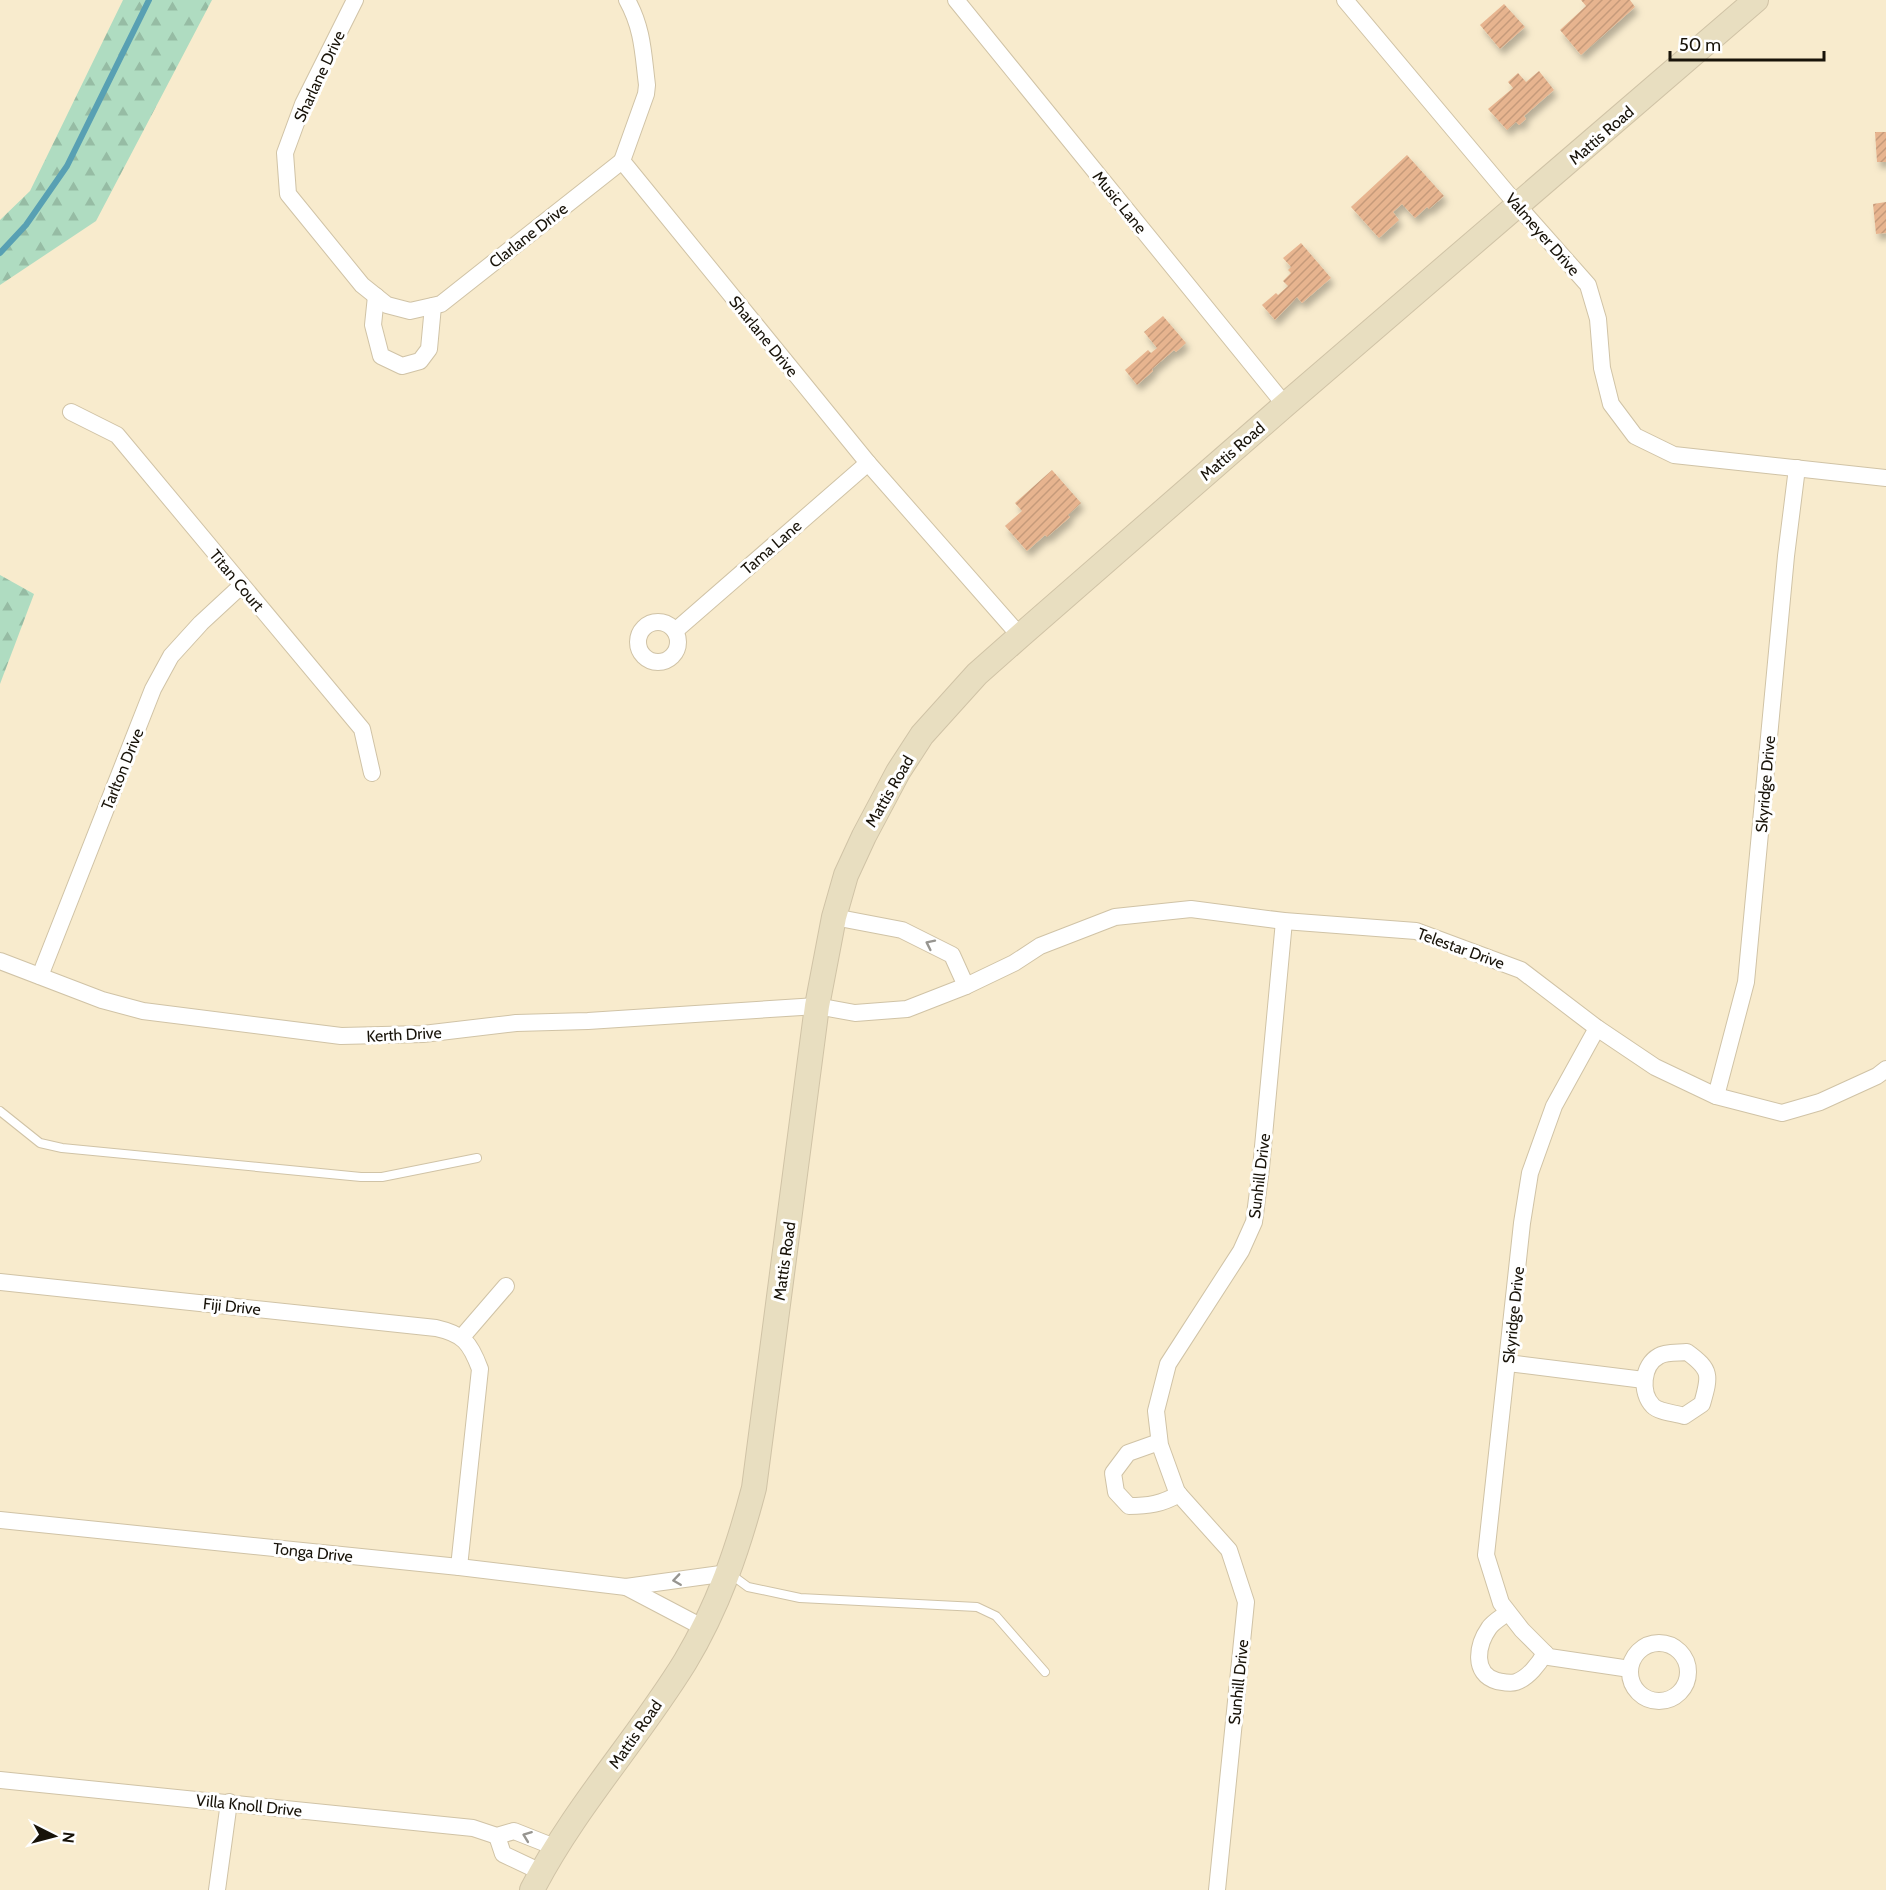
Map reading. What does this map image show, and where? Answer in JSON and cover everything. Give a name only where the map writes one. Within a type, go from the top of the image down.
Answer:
[{"type":"main road","name":"Mattis Road","points":[[537,1881],[565,1834],[685,1662],[704,1628],[729,1573],[754,1488],[818,1006],[834,916],[846,875],[898,772],[922,735],[977,674],[1285,405],[1756,0]]},
{"type":"street","name":"Sharlane Drive","points":[[285,153],[303,104],[355,0]]},
{"type":"street","points":[[622,161],[646,94],[647,85],[640,28],[627,0]]},
{"type":"street","name":"Music Lane","points":[[956,0],[1285,405]]},
{"type":"street","name":"Valmeyer Drive","points":[[1345,0],[1518,206],[1588,285],[1599,319],[1602,368],[1611,404],[1635,436],[1674,455],[1886,478]]},
{"type":"street","name":"Clarlane Drive","points":[[285,153],[288,194],[362,285],[387,305],[410,310],[441,304],[622,161]]},
{"type":"street","name":"Sharlane Drive","points":[[622,161],[868,463],[1020,636]]},
{"type":"street","points":[[376,296],[373,325],[381,356],[402,366],[420,361],[429,349],[434,306]]},
{"type":"street","name":"Titan Court","points":[[71,412],[117,435],[362,729],[372,773]]},
{"type":"street","name":"Tama Lane","points":[[675,631],[868,463]]},
{"type":"street","name":"Skyridge Drive","points":[[1716,1096],[1746,982],[1786,556],[1797,468]]},
{"type":"street","name":"Tarlton Drive","points":[[40,976],[153,689],[171,656],[201,623],[241,586]]},
{"type":"street","name":"Telestar Drive","points":[[818,1006],[855,1013],[908,1009],[966,986],[1014,963],[1040,946],[1115,917],[1191,909],[1284,921],[1416,931],[1521,970],[1597,1028],[1655,1066],[1716,1096],[1782,1113],[1820,1102],[1878,1076],[1886,1069]]},
{"type":"street","points":[[834,916],[902,930],[952,955],[966,986]]},
{"type":"street","name":"Sunhill Drive","points":[[1217,1890],[1246,1602],[1229,1550],[1179,1494],[1159,1442],[1156,1411],[1168,1364],[1241,1251],[1254,1222],[1262,1168],[1284,921]]},
{"type":"street","name":"Kerth Drive","points":[[0,961],[102,1000],[143,1011],[340,1035],[423,1034],[516,1023],[588,1021],[818,1006]]},
{"type":"street","name":"Skyridge Drive","points":[[1545,1653],[1507,1613],[1501,1603],[1486,1555],[1522,1223],[1530,1173],[1554,1106],[1597,1028]]},
{"type":"street","name":"Fiji Drive","points":[[0,1282],[436,1328],[462,1337]]},
{"type":"street","points":[[459,1567],[480,1369],[470,1346],[462,1337],[506,1286]]},
{"type":"street","points":[[1508,1363],[1644,1380]]},
{"type":"street","points":[[1159,1442],[1128,1453],[1113,1473],[1116,1492],[1129,1506],[1149,1506],[1167,1501],[1179,1494]]},
{"type":"street","name":"Tonga Drive","points":[[0,1520],[459,1567],[626,1587],[729,1573]]},
{"type":"street","name":"Tonga Drive","points":[[626,1587],[704,1628]]},
{"type":"street","points":[[1507,1613],[1490,1627],[1478,1650],[1480,1670],[1490,1679],[1515,1683],[1527,1675],[1540,1662],[1545,1653],[1549,1657],[1630,1668]]},
{"type":"street","name":"Villa Knoll Drive","points":[[0,1780],[473,1828],[496,1836],[514,1831],[557,1848]]},
{"type":"street","points":[[217,1890],[230,1802]]},
{"type":"street","points":[[496,1836],[503,1854],[537,1881]]},
{"type":"lane","points":[[0,1111],[40,1143],[62,1148],[361,1177],[382,1177],[477,1158]]},
{"type":"lane","points":[[729,1573],[748,1587],[800,1598],[976,1607],[996,1616],[1046,1672]]},
{"type":"green space","points":[[123,0],[212,0],[96,221],[0,285],[0,220],[30,191]]},
{"type":"green space","points":[[0,575],[34,594],[0,684]]},
{"type":"building","points":[[1581,0],[1630,0],[1635,7],[1581,55],[1560,30],[1586,6]]},
{"type":"building","points":[[1504,4],[1525,27],[1500,49],[1480,25]]},
{"type":"building","points":[[1539,71],[1554,90],[1524,116],[1526,119],[1519,125],[1516,122],[1507,130],[1488,109],[1513,88],[1508,82],[1518,73],[1526,82]]},
{"type":"building","points":[[1875,132],[1886,132],[1886,162],[1877,162]]},
{"type":"building","points":[[1407,155],[1444,196],[1415,218],[1402,204],[1393,212],[1399,220],[1379,238],[1351,207]]},
{"type":"building","points":[[1886,202],[1886,233],[1876,234],[1873,204]]},
{"type":"building","points":[[1301,243],[1331,278],[1302,303],[1297,297],[1275,320],[1262,305],[1288,286],[1283,281],[1291,273],[1288,270],[1291,267],[1283,258]]},
{"type":"building","points":[[1163,316],[1186,343],[1176,352],[1174,350],[1137,385],[1125,370],[1148,350],[1151,353],[1157,348],[1144,332]]},
{"type":"building","points":[[1052,470],[1081,503],[1068,515],[1070,517],[1027,551],[1005,526],[1022,511],[1015,503]]},
{"type":"waterway","points":[[0,253],[26,225],[67,166],[149,0]]}]
